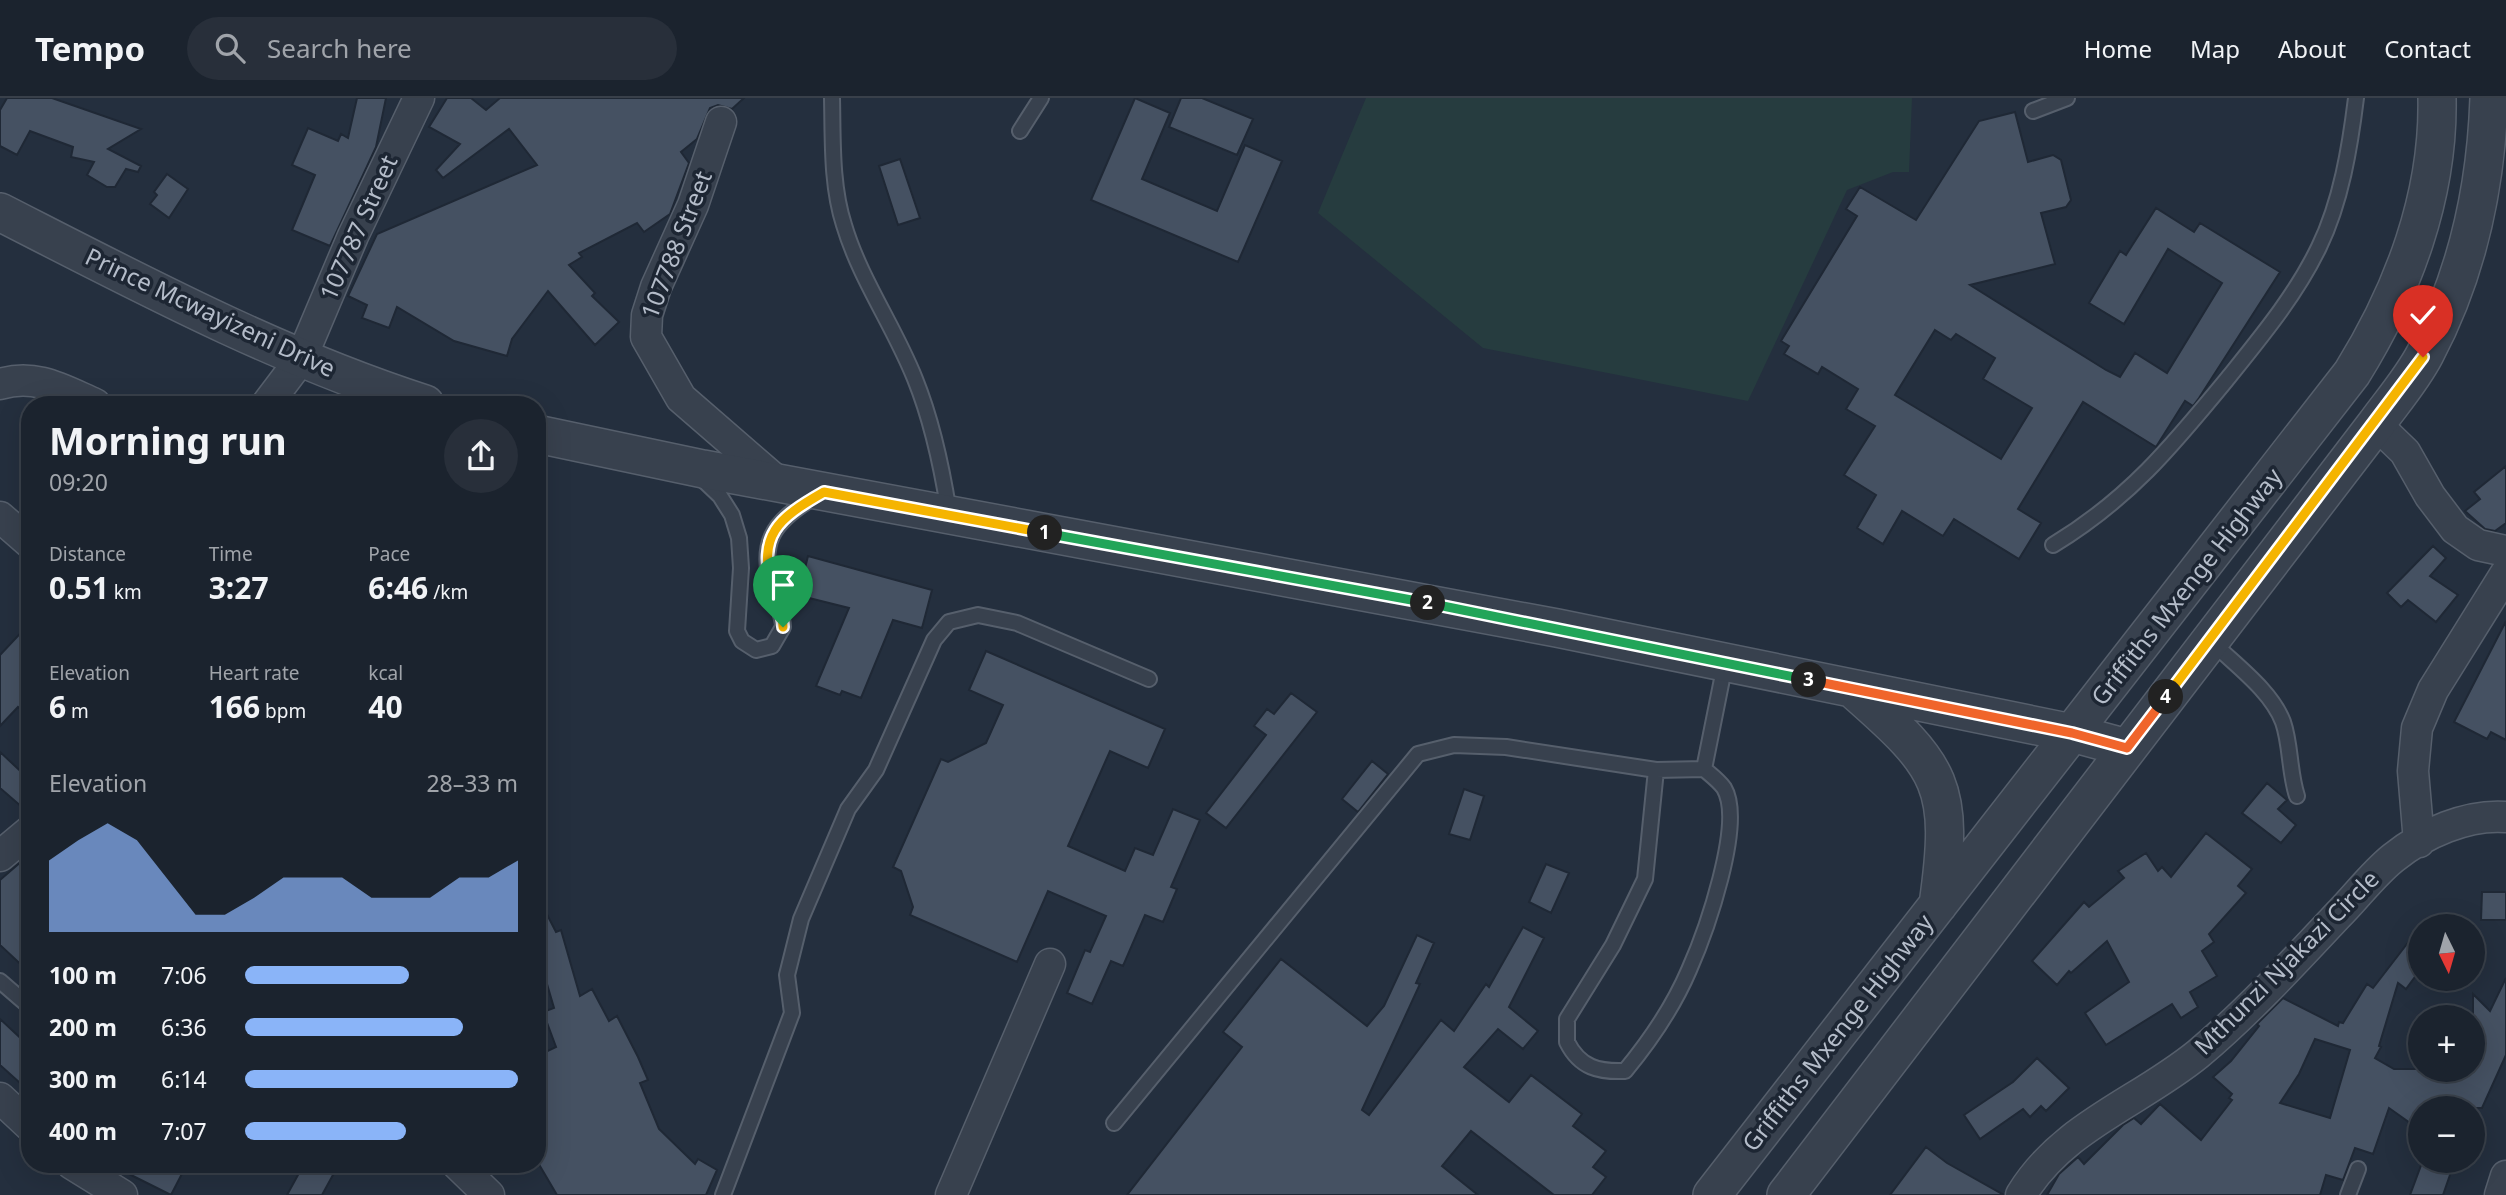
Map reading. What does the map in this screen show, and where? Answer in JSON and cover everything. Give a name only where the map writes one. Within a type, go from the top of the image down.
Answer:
[{"type":"street","name":"107787 Street","points":[[273,396],[301,359],[353,236],[419,98]]},
{"type":"street","name":"Griffiths Mxenge Highway","points":[[1713,1195],[2334,400],[2376,334],[2396,292],[2424,209],[2433,161],[2437,98]]},
{"type":"street","name":"Griffiths Mxenge Highway","points":[[1786,1195],[2376,424],[2423,357],[2448,309],[2465,258],[2494,110]]},
{"type":"street","name":"107788 Street","points":[[722,122],[693,205],[656,287],[647,315],[646,337],[681,398],[779,484]]},
{"type":"street","name":"Prince Mcwayizeni Drive","points":[[0,212],[204,316],[301,359],[403,396]]},
{"type":"street","points":[[0,384],[14,380],[40,381],[76,396]]},
{"type":"street","points":[[2376,424],[2405,452],[2430,496],[2455,529],[2477,545],[2506,551]]},
{"type":"street","points":[[546,436],[689,467],[1557,628],[2072,733],[2127,748]]},
{"type":"street","points":[[0,517],[21,535]]},
{"type":"street","points":[[2419,842],[2413,771],[2417,728],[2433,690],[2506,573]]},
{"type":"street","points":[[1854,690],[1910,739],[1927,761],[1939,788],[1946,822],[1945,855],[1938,906]]},
{"type":"street","name":"Mthunzi Njakazi Circle","points":[[2021,1195],[2056,1150],[2085,1127],[2197,1055],[2288,969],[2393,858],[2442,828],[2491,816],[2506,817]]},
{"type":"street","points":[[0,856],[21,838]]},
{"type":"street","points":[[951,1195],[1051,964]]},
{"type":"street","points":[[0,1098],[21,1118]]},
{"type":"street","points":[[87,1173],[122,1195]]},
{"type":"street","points":[[466,1173],[489,1195]]},
{"type":"street","points":[[2500,1195],[2506,1176]]},
{"type":"lane","points":[[832,98],[837,189],[843,223],[858,263],[916,379],[943,470],[949,515]]},
{"type":"lane","points":[[1020,131],[1041,98]]},
{"type":"lane","points":[[2033,111],[2067,98]]},
{"type":"lane","points":[[2053,545],[2096,519],[2150,470],[2263,335],[2295,289],[2320,246],[2333,209],[2350,140],[2356,98]]},
{"type":"lane","points":[[689,467],[720,496],[732,514],[739,538],[741,568],[737,631],[747,646],[756,650],[772,646],[783,627],[769,576],[767,549],[774,528],[789,512],[824,492]]},
{"type":"lane","points":[[723,1195],[792,1013],[787,975],[801,919],[848,809],[876,770],[894,735],[934,640],[949,622],[978,615],[1017,624],[1149,679]]},
{"type":"lane","points":[[2210,640],[2275,707],[2283,722],[2290,776],[2297,796]]},
{"type":"lane","points":[[1704,769],[1725,662]]},
{"type":"lane","points":[[1114,1123],[1418,754],[1454,745],[1506,747],[1656,770],[1704,769],[1725,789],[1731,820],[1726,859],[1689,971],[1642,1051],[1625,1071],[1601,1072],[1571,1050],[1567,1042],[1567,1019],[1613,945],[1645,879],[1656,770]]},
{"type":"lane","points":[[0,981],[21,999]]},
{"type":"lane","points":[[2348,1195],[2358,1169]]},
{"type":"green space","points":[[1366,98],[1912,98],[1909,172],[1893,172],[1847,190],[1748,401],[1483,348],[1318,213]]},
{"type":"building","points":[[7,98],[52,98],[141,129],[108,149],[141,166],[138,172],[126,169],[115,187],[107,187],[87,175],[94,162],[71,157],[73,147],[30,131],[17,155],[0,146],[0,110]]},
{"type":"building","points":[[357,98],[386,98],[376,147],[330,246],[292,230],[315,175],[292,165],[308,128],[338,141],[341,134],[348,138]]},
{"type":"building","points":[[447,98],[471,98],[486,110],[500,98],[744,98],[732,109],[718,105],[710,108],[697,139],[681,152],[689,163],[670,214],[644,232],[637,223],[579,253],[582,257],[569,265],[595,293],[592,296],[619,322],[595,345],[548,291],[512,339],[507,356],[454,341],[397,307],[389,328],[362,318],[367,305],[348,296],[377,234],[537,165],[509,129],[443,178],[436,170],[460,144],[429,127]]},
{"type":"building","points":[[1135,98],[1170,113],[1142,179],[1217,211],[1245,145],[1282,161],[1238,262],[1091,200]]},
{"type":"building","points":[[1181,98],[1202,98],[1253,119],[1237,155],[1169,127]]},
{"type":"building","points":[[2015,112],[2028,162],[2053,155],[2061,160],[2071,200],[2066,207],[2041,213],[2055,264],[1970,285],[2106,370],[2120,377],[2135,353],[2167,373],[2222,283],[2168,249],[2124,324],[2089,303],[2120,251],[2126,255],[2156,208],[2194,232],[2200,223],[2280,272],[2199,398],[2193,406],[2185,401],[2156,447],[2083,402],[2018,509],[2041,523],[2019,559],[1954,519],[1943,536],[1902,511],[1883,544],[1857,528],[1876,495],[1844,475],[1875,426],[1846,409],[1858,389],[1822,367],[1818,374],[1784,354],[1789,346],[1781,341],[1857,216],[1846,209],[1860,187],[1916,220],[1979,121]],"holes":[[[1935,330],[1951,340],[1956,334],[1995,358],[1983,379],[2032,408],[2001,459],[1895,395]]]},
{"type":"building","points":[[900,159],[920,218],[898,225],[879,166]]},
{"type":"building","points":[[167,174],[188,189],[169,218],[150,204],[157,195],[154,192]]},
{"type":"building","points":[[2506,466],[2506,523],[2495,531],[2485,529],[2465,511],[2480,499],[2474,492]]},
{"type":"building","points":[[2433,546],[2446,558],[2430,576],[2458,595],[2436,622],[2408,600],[2401,607],[2387,593]]},
{"type":"building","points":[[808,556],[932,590],[922,628],[893,620],[861,698],[842,691],[840,695],[816,686],[849,608],[793,594],[798,575],[803,576]]},
{"type":"building","points":[[2506,621],[2506,740],[2491,732],[2487,739],[2454,722]]},
{"type":"building","points":[[21,633],[21,710],[18,707],[0,726],[0,655]]},
{"type":"building","points":[[986,651],[1165,729],[1148,768],[1110,751],[1068,846],[1125,871],[1135,848],[1153,855],[1173,809],[1200,820],[1171,887],[1177,889],[1163,922],[1145,915],[1123,966],[1111,961],[1092,1004],[1067,993],[1085,950],[1090,952],[1106,916],[1048,891],[1017,962],[910,915],[913,907],[901,871],[893,867],[941,759],[948,762],[986,743],[1003,705],[969,690]]},
{"type":"building","points":[[1291,693],[1317,712],[1226,828],[1206,813],[1266,735],[1254,726],[1267,709],[1274,714]]},
{"type":"building","points":[[0,752],[21,772],[21,806],[0,788]]},
{"type":"building","points":[[1372,761],[1388,774],[1358,812],[1342,799]]},
{"type":"building","points":[[2267,783],[2287,800],[2278,809],[2296,825],[2281,843],[2242,813]]},
{"type":"building","points":[[1464,789],[1484,796],[1470,840],[1449,834]]},
{"type":"building","points":[[2206,833],[2252,869],[2238,886],[2246,893],[2209,934],[2214,942],[2202,951],[2217,976],[2190,992],[2198,1007],[2181,1018],[2172,1004],[2106,1045],[2085,1013],[2129,982],[2107,941],[2071,973],[2069,971],[2057,985],[2032,961],[2084,902],[2089,907],[2124,878],[2118,871],[2146,853],[2158,871],[2162,867],[2171,877]]},
{"type":"building","points":[[21,862],[21,965],[0,945],[0,880]]},
{"type":"building","points":[[1546,864],[1569,873],[1551,913],[1529,902]]},
{"type":"building","points":[[2482,892],[2506,892],[2506,920],[2485,920],[2485,914],[2481,914]]},
{"type":"building","points":[[546,913],[556,932],[561,930],[580,996],[592,989],[609,1021],[617,1016],[648,1080],[640,1083],[659,1129],[695,1164],[698,1159],[717,1170],[706,1195],[557,1195],[544,1173],[546,1052],[556,1047],[546,1020],[546,1011],[554,1008],[546,981]]},
{"type":"building","points":[[1523,927],[1544,938],[1509,1007],[1538,1031],[1523,1049],[1498,1029],[1464,1067],[1509,1102],[1531,1075],[1582,1114],[1573,1126],[1606,1151],[1593,1167],[1606,1177],[1592,1195],[1554,1195],[1471,1131],[1442,1166],[1478,1195],[1127,1195],[1242,1047],[1223,1032],[1281,959],[1367,1026],[1384,1006],[1417,935],[1434,943],[1416,983],[1420,984],[1362,1110],[1369,1115],[1441,1020],[1454,1031],[1486,984],[1489,987]]},
{"type":"building","points":[[2408,943],[2408,986],[2406,989],[2398,983],[2379,1046],[2381,1047],[2375,1058],[2394,1069],[2408,1069],[2408,1082],[2485,1082],[2485,1006],[2490,1011],[2506,978],[2506,1055],[2485,1101],[2485,1096],[2408,1096],[2408,1121],[2389,1108],[2373,1154],[2355,1148],[2343,1180],[2326,1175],[2320,1195],[2047,1195],[2059,1174],[2078,1157],[2084,1164],[2123,1125],[2134,1118],[2141,1124],[2160,1104],[2201,1140],[2232,1100],[2229,1098],[2232,1094],[2213,1077],[2231,1061],[2259,1026],[2257,1024],[2283,998],[2338,1026],[2339,1022],[2343,1023],[2367,984],[2373,988]],"holes":[[[2315,1039],[2350,1050],[2330,1118],[2280,1103],[2299,1074]]]},
{"type":"building","points":[[2473,994],[2484,1005],[2473,1005]]},
{"type":"building","points":[[0,1019],[21,1039],[21,1084],[0,1065]]},
{"type":"building","points":[[2037,1058],[2069,1088],[2046,1111],[2041,1106],[2030,1117],[2023,1109],[1980,1139],[1964,1115],[2013,1082]]},
{"type":"building","points":[[1926,1147],[1947,1163],[2004,1195],[1890,1195]]},
{"type":"building","points":[[127,1173],[182,1173],[171,1195]]},
{"type":"building","points":[[299,1173],[334,1173],[322,1195],[287,1195]]},
{"type":"building","points":[[2418,1173],[2451,1173],[2443,1195],[2410,1195]]},
{"type":"route","points":[[783,627],[769,576],[767,549],[774,528],[789,512],[824,492],[1557,628],[2072,733],[2127,748],[2376,424],[2423,357]]}]
